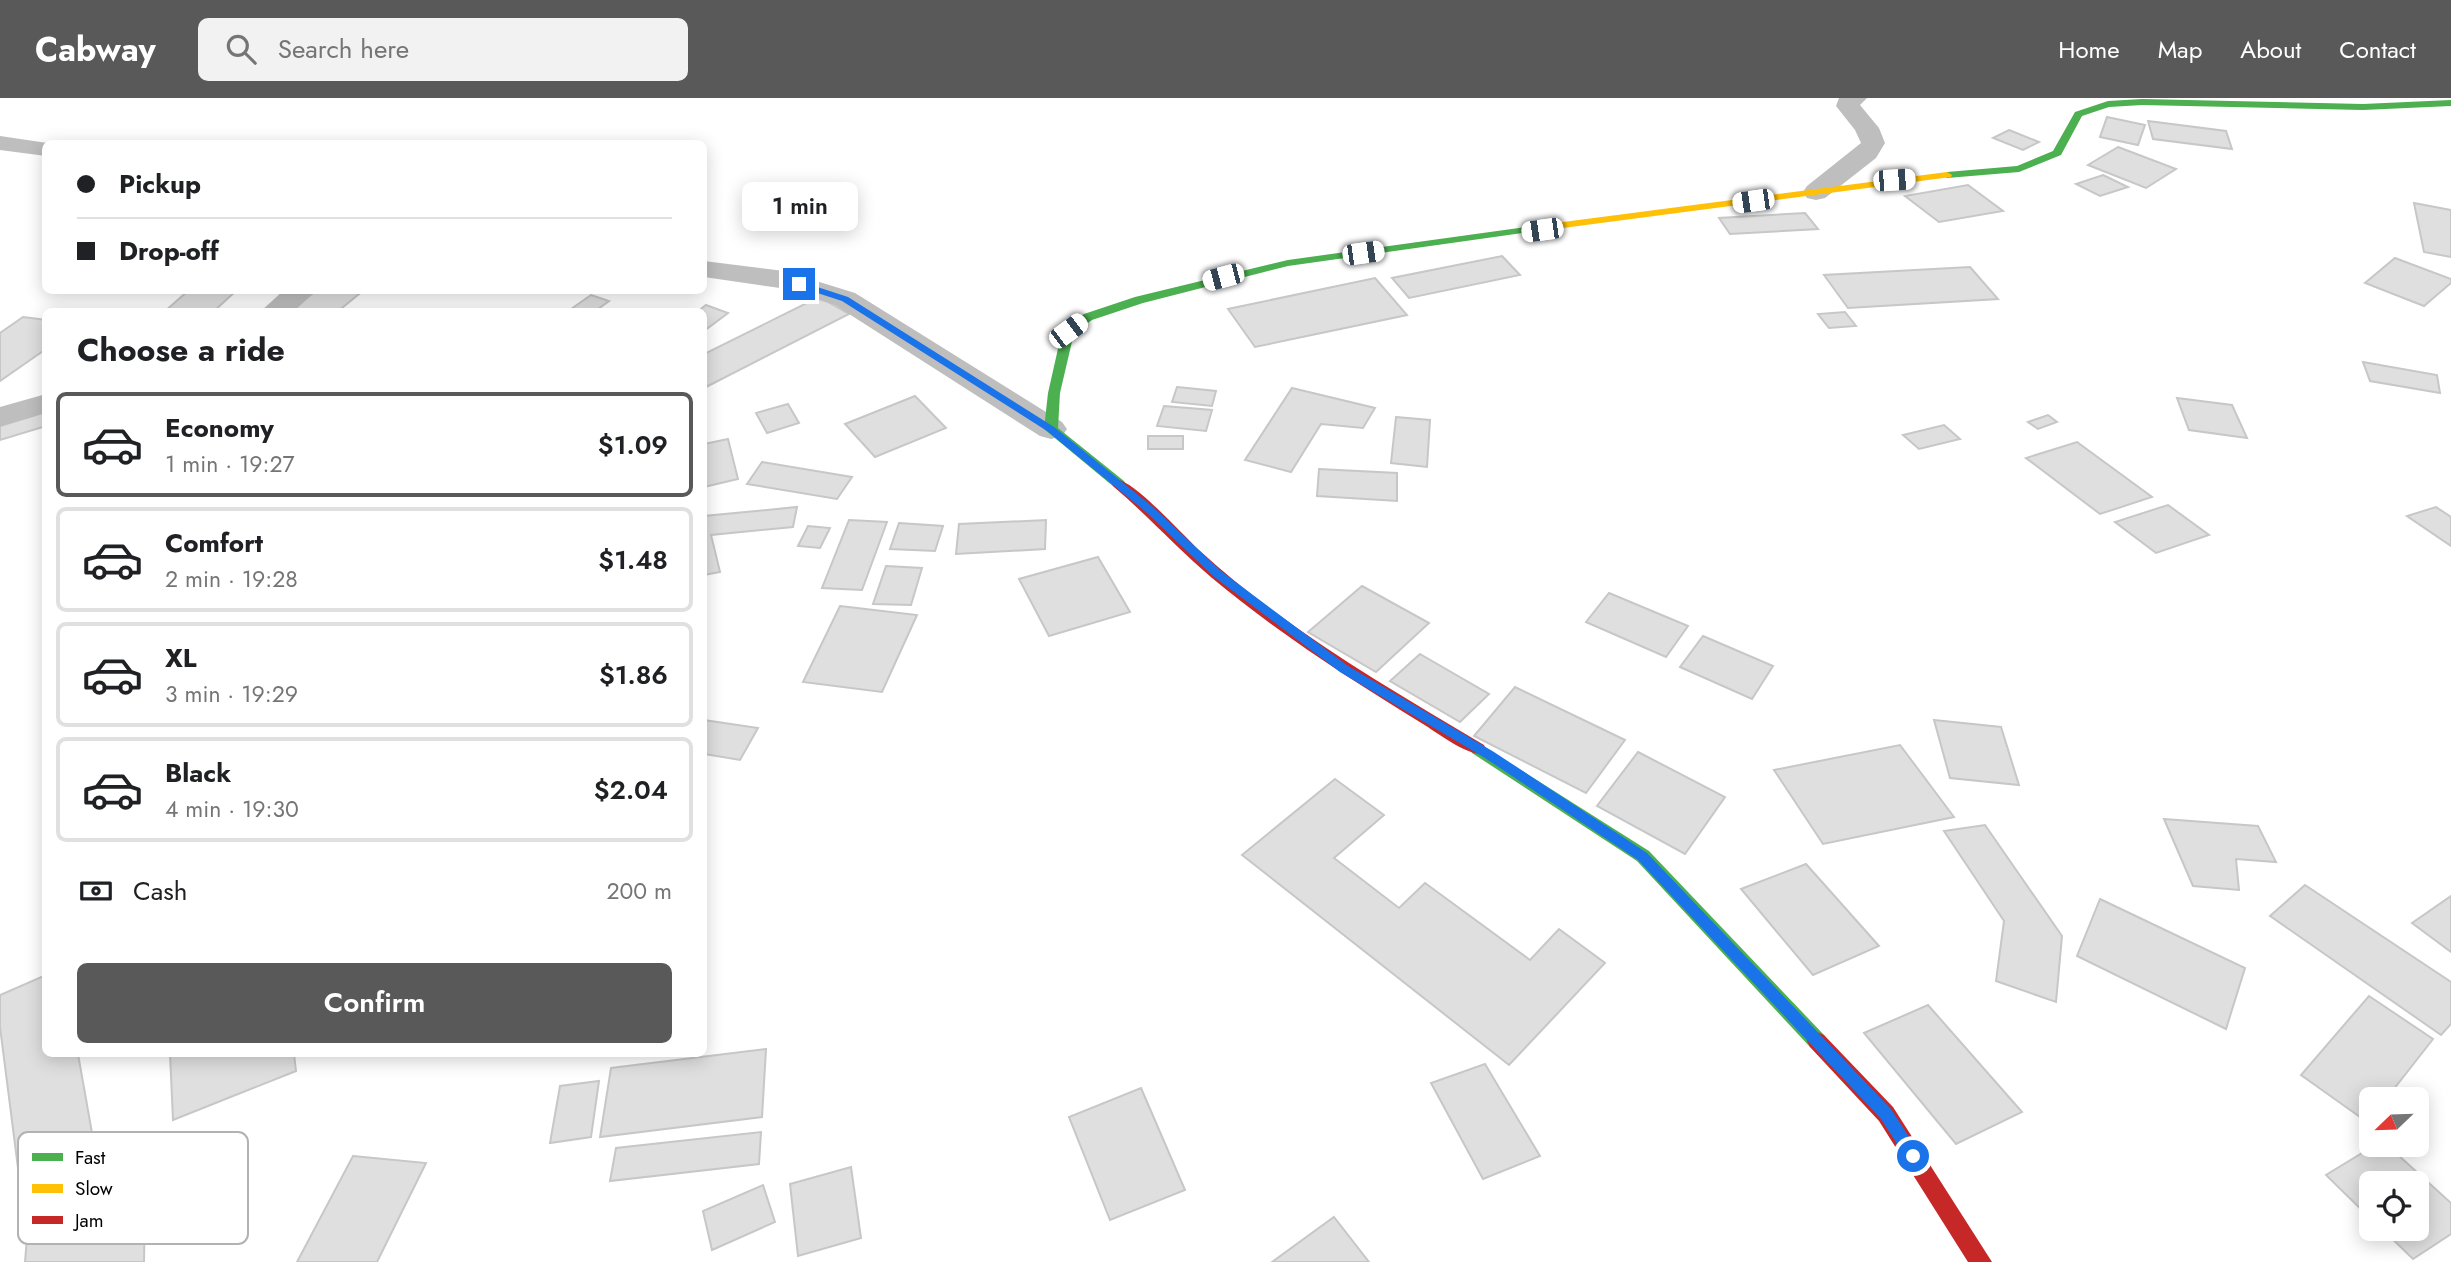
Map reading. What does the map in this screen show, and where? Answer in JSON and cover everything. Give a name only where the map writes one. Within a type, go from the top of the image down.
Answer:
[{"type":"street","points":[[1816,191],[1867,153],[1873,143],[1867,128],[1847,106],[1848,102],[1855,98]]},
{"type":"street","points":[[1051,429],[1055,393],[1068,331],[1088,317],[1139,300],[1288,263],[1894,180],[2019,169],[2057,153],[2078,114],[2108,104],[2142,102],[2363,107],[2451,103]]},
{"type":"street","points":[[0,143],[42,148]]},
{"type":"street","points":[[707,269],[783,280],[845,299],[1051,429],[1149,509],[1217,574],[1344,669],[1489,755],[1643,856],[1886,1114],[1981,1262]]},
{"type":"street","points":[[279,308],[298,294]]},
{"type":"street","points":[[0,417],[42,403]]},
{"type":"building","points":[[2107,117],[2145,125],[2138,145],[2100,137]]},
{"type":"building","points":[[2148,121],[2226,131],[2232,149],[2153,139]]},
{"type":"building","points":[[2009,130],[2039,142],[2023,150],[1993,138]]},
{"type":"building","points":[[2118,147],[2176,169],[2146,188],[2088,165]]},
{"type":"building","points":[[2103,175],[2128,187],[2100,196],[2076,184]]},
{"type":"building","points":[[1968,185],[2003,211],[1939,222],[1905,196]]},
{"type":"building","points":[[2414,203],[2451,210],[2451,257],[2424,252]]},
{"type":"building","points":[[1805,213],[1818,229],[1730,234],[1719,218]]},
{"type":"building","points":[[1502,256],[1520,275],[1409,298],[1392,278]]},
{"type":"building","points":[[2395,258],[2451,279],[2451,283],[2424,306],[2365,283]]},
{"type":"building","points":[[1970,267],[1998,299],[1848,308],[1824,275]]},
{"type":"building","points":[[1375,278],[1407,315],[1255,347],[1228,309]]},
{"type":"building","points":[[184,294],[233,294],[217,308],[169,308]]},
{"type":"building","points":[[312,294],[359,294],[342,308],[294,308]]},
{"type":"building","points":[[591,295],[609,301],[599,308],[572,308]]},
{"type":"building","points":[[819,297],[849,314],[707,386],[707,353]]},
{"type":"building","points":[[706,305],[728,313],[707,329],[707,308],[702,308]]},
{"type":"building","points":[[1845,312],[1856,326],[1829,328],[1818,314]]},
{"type":"building","points":[[23,317],[42,319],[42,352],[0,381],[0,333]]},
{"type":"building","points":[[2363,362],[2437,375],[2440,393],[2370,381]]},
{"type":"building","points":[[1177,387],[1216,391],[1212,406],[1172,402]]},
{"type":"building","points":[[1292,388],[1375,408],[1363,428],[1321,424],[1291,472],[1245,460]]},
{"type":"building","points":[[915,396],[946,428],[875,457],[845,424]]},
{"type":"building","points":[[2177,398],[2232,405],[2247,438],[2189,430]]},
{"type":"building","points":[[788,404],[799,423],[767,433],[756,413]]},
{"type":"building","points":[[1164,406],[1212,410],[1206,431],[1157,426]]},
{"type":"building","points":[[42,412],[42,427],[0,440],[0,424]]},
{"type":"building","points":[[2048,415],[2057,422],[2038,429],[2028,422]]},
{"type":"building","points":[[1396,417],[1430,420],[1427,467],[1391,463]]},
{"type":"building","points":[[1944,425],[1960,439],[1919,449],[1903,435]]},
{"type":"building","points":[[1148,436],[1183,436],[1183,449],[1148,449]]},
{"type":"building","points":[[728,439],[738,479],[707,486],[707,443]]},
{"type":"building","points":[[2077,442],[2152,497],[2100,514],[2026,458]]},
{"type":"building","points":[[762,462],[852,477],[837,499],[747,484]]},
{"type":"building","points":[[1319,469],[1397,473],[1397,501],[1317,496]]},
{"type":"building","points":[[2168,505],[2209,535],[2156,553],[2115,522]]},
{"type":"building","points":[[797,507],[793,527],[711,535],[720,572],[707,574],[707,516]]},
{"type":"building","points":[[2436,507],[2451,517],[2451,546],[2407,516]]},
{"type":"building","points":[[849,520],[887,522],[862,590],[822,588]]},
{"type":"building","points":[[1046,520],[1045,549],[956,554],[959,524]]},
{"type":"building","points":[[899,523],[943,526],[935,551],[890,549]]},
{"type":"building","points":[[808,526],[830,528],[820,548],[798,546]]},
{"type":"building","points":[[1098,557],[1130,612],[1049,636],[1019,579]]},
{"type":"building","points":[[886,566],[922,568],[911,605],[873,604]]},
{"type":"building","points":[[1362,586],[1429,623],[1376,672],[1308,632]]},
{"type":"building","points":[[1609,593],[1688,626],[1666,657],[1586,622]]},
{"type":"building","points":[[840,606],[917,615],[882,692],[803,682]]},
{"type":"building","points":[[1703,636],[1773,666],[1752,699],[1680,667]]},
{"type":"building","points":[[1420,654],[1489,694],[1460,722],[1390,681]]},
{"type":"building","points":[[1515,687],[1625,740],[1586,793],[1474,736]]},
{"type":"building","points":[[707,720],[758,728],[740,760],[707,754]]},
{"type":"building","points":[[1934,720],[2001,727],[2019,785],[1950,778]]},
{"type":"building","points":[[1900,745],[1954,817],[1823,844],[1774,770]]},
{"type":"building","points":[[1638,752],[1725,797],[1685,854],[1597,806]]},
{"type":"building","points":[[1335,779],[1384,815],[1334,858],[1399,908],[1425,883],[1530,960],[1559,929],[1605,963],[1509,1065],[1242,855]]},
{"type":"building","points":[[2164,819],[2258,826],[2276,862],[2236,859],[2239,890],[2193,886]]},
{"type":"building","points":[[1985,825],[2062,936],[2056,1002],[1996,981],[2004,921],[1944,831]]},
{"type":"building","points":[[1806,864],[1879,946],[1813,975],[1741,889]]},
{"type":"building","points":[[2305,885],[2451,982],[2451,1024],[2441,1035],[2270,916]]},
{"type":"building","points":[[2451,896],[2451,952],[2412,923]]},
{"type":"building","points":[[2100,899],[2245,968],[2226,1029],[2077,956]]},
{"type":"building","points":[[42,977],[42,1057],[79,1057],[92,1132],[18,1132],[18,1168],[0,1027],[0,995]]},
{"type":"building","points":[[2369,996],[2433,1039],[2395,1087],[2359,1087],[2359,1116],[2301,1075]]},
{"type":"building","points":[[1928,1005],[2022,1112],[1956,1144],[1864,1033]]},
{"type":"building","points":[[766,1049],[762,1117],[600,1137],[611,1068]]},
{"type":"building","points":[[170,1057],[294,1057],[296,1071],[173,1120]]},
{"type":"building","points":[[1485,1064],[1540,1156],[1483,1179],[1431,1083]]},
{"type":"building","points":[[599,1081],[591,1137],[550,1143],[560,1086]]},
{"type":"building","points":[[1141,1088],[1185,1190],[1110,1220],[1069,1117]]},
{"type":"building","points":[[761,1132],[759,1164],[610,1181],[616,1148]]},
{"type":"building","points":[[2359,1155],[2400,1157],[2416,1171],[2359,1171],[2359,1207],[2326,1175]]},
{"type":"building","points":[[353,1156],[426,1163],[377,1262],[297,1262]]},
{"type":"building","points":[[851,1167],[861,1238],[798,1256],[790,1184]]},
{"type":"building","points":[[2429,1183],[2451,1203],[2451,1234],[2413,1259],[2394,1241],[2429,1241]]},
{"type":"building","points":[[763,1185],[775,1222],[712,1250],[703,1211]]},
{"type":"building","points":[[1334,1217],[1369,1262],[1272,1262]]},
{"type":"building","points":[[26,1244],[144,1244],[144,1262],[25,1262]]},
{"type":"traffic: fast","points":[[1947,175],[2019,169],[2057,153],[2078,114],[2108,104],[2142,102],[2363,107],[2451,103]]},
{"type":"traffic: fast","points":[[1119,484],[1051,429],[1054,393],[1068,331],[1088,317],[1139,300],[1288,263],[1540,228]]},
{"type":"traffic: fast","points":[[1478,749],[1643,856],[1817,1041]]},
{"type":"traffic: slow","points":[[1540,228],[1947,175]]},
{"type":"traffic: jam","points":[[1119,484],[1247,599],[1344,667],[1478,749]]},
{"type":"traffic: jam","points":[[1817,1041],[1886,1114],[1981,1262]]},
{"type":"route","points":[[799,284],[845,299],[1051,429],[1149,509],[1217,574],[1344,669],[1489,755],[1643,856],[1886,1114],[1913,1156]]}]
